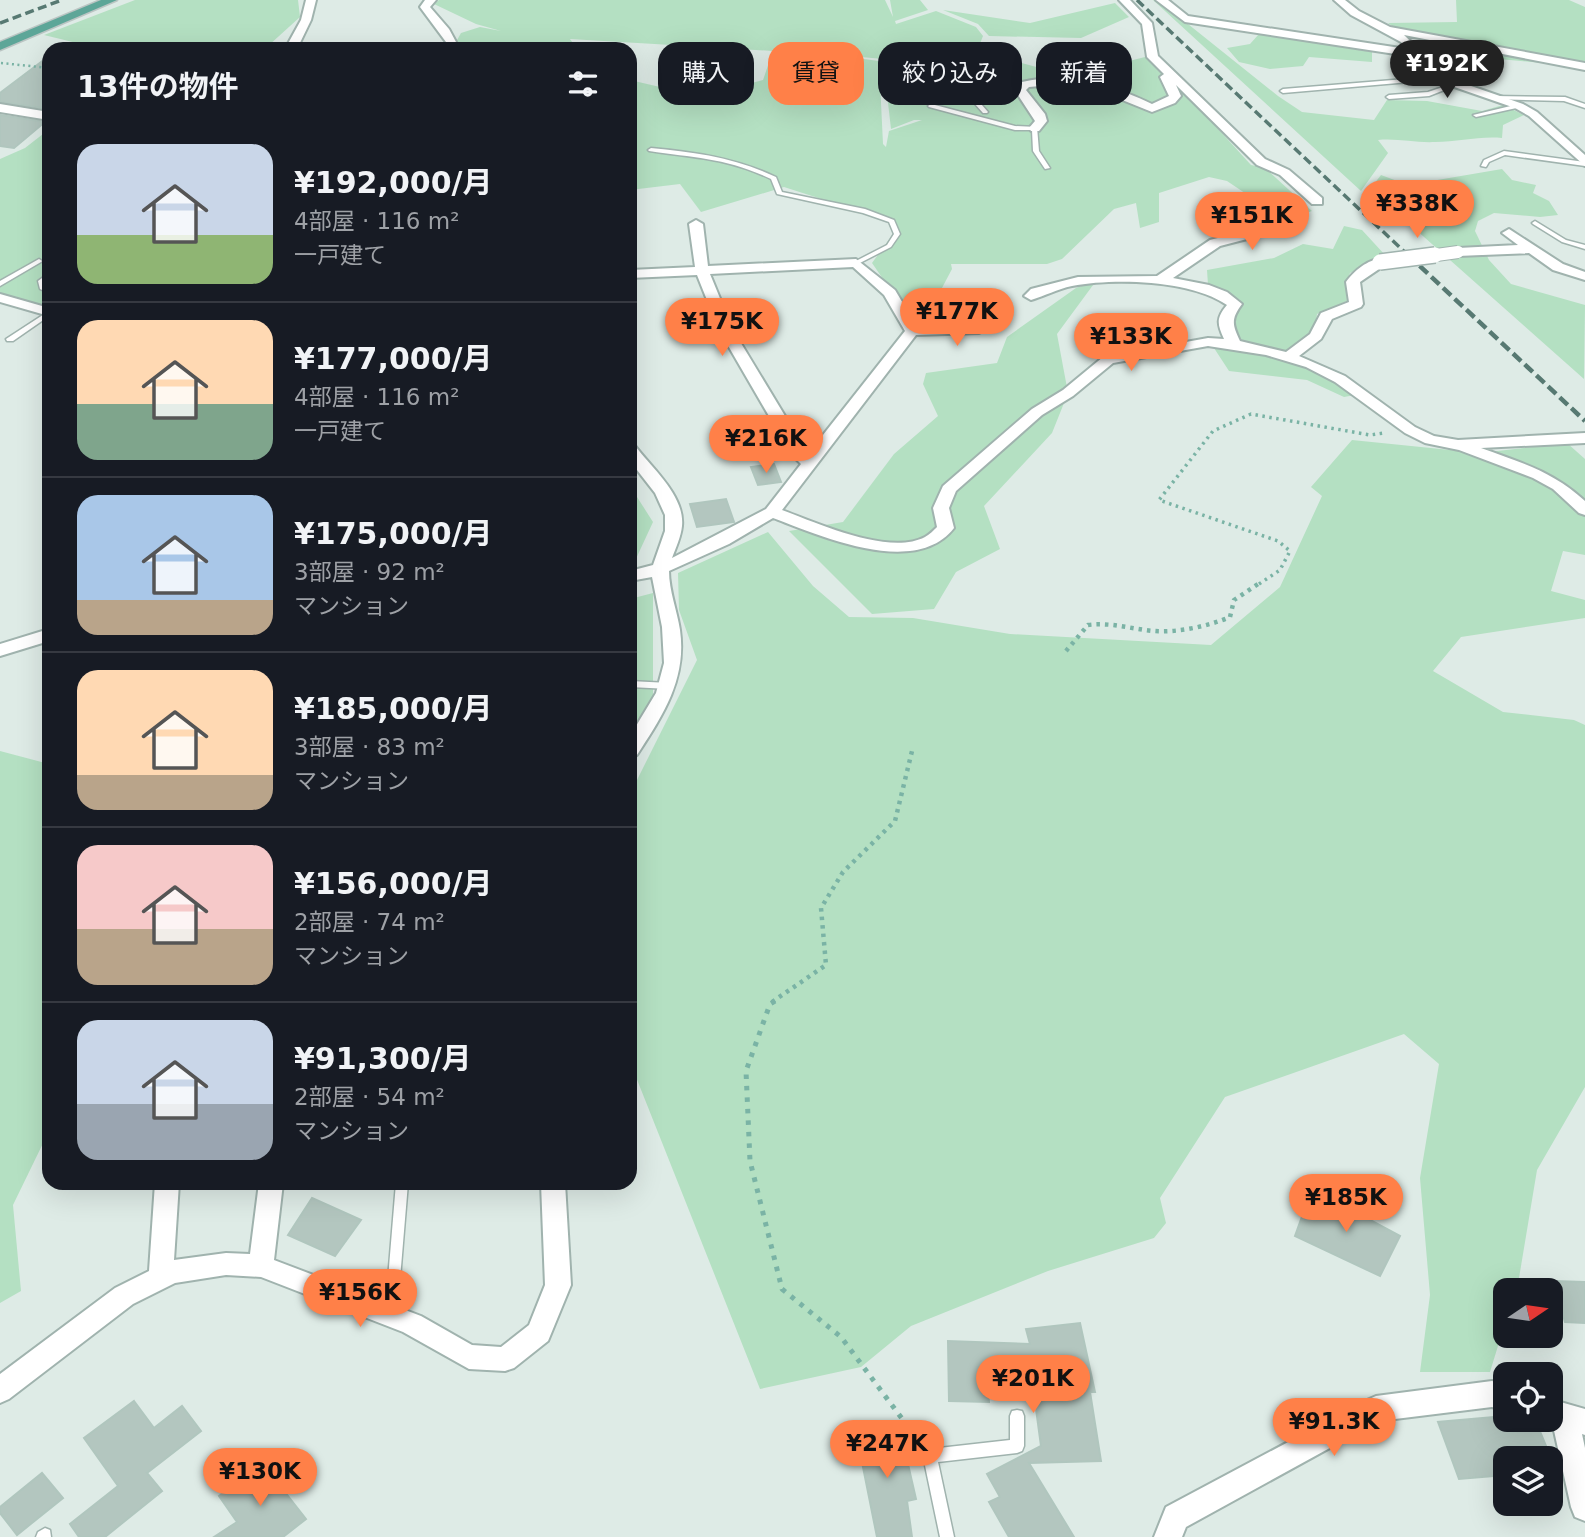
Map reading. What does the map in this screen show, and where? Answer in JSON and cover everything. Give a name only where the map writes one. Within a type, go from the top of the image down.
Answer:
[{"type":"main road","points":[[0,46],[111,0]]},
{"type":"street","points":[[295,42],[306,20],[311,0]]},
{"type":"street","points":[[431,0],[425,7],[429,15],[446,29],[451,42]]},
{"type":"street","points":[[1124,0],[1147,23],[1153,57],[1167,72],[1261,162],[1276,166],[1288,174],[1317,201]]},
{"type":"street","points":[[1161,0],[1185,19],[1420,54]]},
{"type":"street","points":[[1339,0],[1355,13],[1388,30],[1420,54],[1442,78],[1454,85],[1519,106],[1533,114],[1585,163]]},
{"type":"street","points":[[1388,30],[1437,35],[1510,54],[1561,59],[1585,67]]},
{"type":"street","points":[[1022,87],[1043,81],[1088,82],[1102,85],[1152,108],[1171,101],[1175,96],[1166,80],[1167,72]]},
{"type":"street","points":[[1022,92],[1039,114],[1041,121],[1035,128]]},
{"type":"street","points":[[0,108],[42,115]]},
{"type":"street","points":[[1161,280],[1215,243],[1281,226],[1265,211]]},
{"type":"street","points":[[696,224],[702,270],[726,330],[799,454],[809,464]]},
{"type":"street","points":[[1509,233],[1558,267],[1585,276]]},
{"type":"street","points":[[1288,357],[1316,336],[1326,316],[1356,304],[1353,282],[1358,275],[1380,262],[1458,252],[1530,249]]},
{"type":"street","points":[[637,274],[856,263],[890,293],[912,331]]},
{"type":"street","points":[[1031,296],[1076,281],[1161,280],[1227,296],[1235,303],[1225,316],[1225,325],[1234,344]]},
{"type":"street","points":[[0,298],[42,310]]},
{"type":"street","points":[[912,331],[979,329],[992,322]]},
{"type":"street","points":[[637,574],[661,569],[772,512],[912,331]]},
{"type":"street","points":[[772,512],[875,547],[911,547],[939,539],[946,528],[942,508],[949,489],[1037,412],[1068,393],[1108,359],[1208,342],[1234,344],[1311,365],[1340,379],[1410,430],[1430,440],[1458,445],[1539,475],[1559,486],[1585,510]]},
{"type":"street","points":[[1458,445],[1585,438]]},
{"type":"street","points":[[637,460],[672,508],[673,538],[661,569],[662,589],[672,632],[672,680],[660,707],[637,740]]},
{"type":"street","points":[[0,650],[42,637]]},
{"type":"street","points":[[161,1276],[167,1190]]},
{"type":"street","points":[[261,1266],[270,1190]]},
{"type":"street","points":[[0,1390],[124,1296],[172,1272],[226,1264],[261,1266],[412,1324],[469,1357],[505,1359],[539,1333],[558,1285],[553,1190]]},
{"type":"street","points":[[1168,1537],[1176,1517],[1376,1409],[1493,1394]]},
{"type":"street","points":[[1567,1417],[1585,1507]]},
{"type":"lane","points":[[1283,91],[1442,78]]},
{"type":"lane","points":[[1389,97],[1429,94],[1454,85]]},
{"type":"lane","points":[[1492,97],[1565,99],[1585,106]]},
{"type":"lane","points":[[979,105],[985,112]]},
{"type":"lane","points":[[932,106],[1015,128],[1035,128],[1036,151],[1047,167]]},
{"type":"lane","points":[[1476,115],[1519,106]]},
{"type":"lane","points":[[651,150],[734,160],[774,178],[779,193],[865,211],[892,221],[897,234],[889,246],[856,263]]},
{"type":"lane","points":[[1484,166],[1486,161],[1504,153],[1585,163]]},
{"type":"lane","points":[[1535,223],[1564,241],[1585,247]]},
{"type":"lane","points":[[0,284],[39,261]]},
{"type":"lane","points":[[10,339],[42,317]]},
{"type":"lane","points":[[637,684],[669,686]]},
{"type":"lane","points":[[391,1317],[401,1190]]},
{"type":"lane","points":[[947,1537],[930,1456],[1017,1446],[1017,1416]]},
{"type":"path","points":[[0,62],[42,67]]},
{"type":"path","points":[[1066,651],[1088,625],[1103,623],[1157,631],[1215,623],[1230,617],[1234,600],[1279,570],[1290,551],[1278,541],[1159,500],[1213,431],[1251,414],[1370,435],[1410,430]]},
{"type":"path","points":[[912,751],[895,821],[843,872],[821,908],[825,965],[811,978],[770,1004],[746,1071],[750,1161],[782,1289],[841,1337],[860,1367],[930,1456]]},
{"type":"green space","points":[[135,0],[298,0],[300,17],[272,42],[73,42],[44,35]]},
{"type":"green space","points":[[439,0],[885,0],[893,17],[890,0],[920,0],[928,10],[895,21],[896,24],[936,11],[976,27],[983,36],[981,42],[878,42],[878,59],[864,57],[864,42],[768,42],[768,51],[754,50],[754,42],[658,42],[658,44],[570,39],[572,42],[456,42],[461,33],[480,27],[501,31],[476,24],[434,4]]},
{"type":"green space","points":[[1153,0],[1158,0],[1278,96],[1302,112],[1374,120],[1387,100],[1427,101],[1482,111],[1503,105],[1524,115],[1503,125],[1502,138],[1435,142],[1378,140],[1388,153],[1361,191]]},
{"type":"green space","points":[[1456,0],[1569,0],[1585,7],[1585,67],[1488,58],[1484,48],[1492,48],[1422,32],[1396,29],[1388,23],[1457,22]]},
{"type":"green space","points":[[1115,3],[1129,17],[1081,38],[989,36],[978,24],[943,10],[1030,23]]},
{"type":"green space","points":[[1259,34],[1372,52],[1372,62],[1309,57],[1303,66],[1270,69],[1239,62],[1227,48],[1250,44]]},
{"type":"green space","points":[[1145,57],[1209,119],[1251,165],[1265,168],[1312,211],[1285,220],[1227,181],[1209,177],[1159,193],[1159,222],[1140,228],[1136,203],[1114,209],[1062,259],[1047,264],[951,264],[952,269],[925,320],[914,324],[872,263],[893,234],[887,220],[784,187],[701,212],[680,184],[637,189],[637,82],[658,87],[658,105],[754,105],[754,82],[763,80],[768,66],[768,105],[864,105],[864,59],[878,61],[878,105],[881,105],[883,144],[886,147],[889,131],[922,120],[914,120],[891,129],[888,105],[1022,105],[1022,63],[1036,67],[1036,105],[1132,105],[1132,60]]},
{"type":"green space","points":[[42,135],[42,311],[0,296],[0,159],[25,148]]},
{"type":"green space","points":[[1502,169],[1512,180],[1536,185],[1533,193],[1549,201],[1558,215],[1540,217],[1494,213],[1478,221],[1475,231],[1489,260],[1511,284],[1585,305],[1584,379],[1370,189],[1381,175],[1408,185]]},
{"type":"green space","points":[[1344,226],[1362,230],[1385,255],[1350,273],[1346,283],[1347,301],[1317,314],[1315,331],[1279,356],[1335,380],[1355,395],[1344,397],[1307,380],[1229,371],[1214,348],[1241,351],[1228,317],[1240,300],[1208,285],[1207,270],[1274,258],[1303,244],[1333,249]]},
{"type":"green space","points":[[1096,281],[1057,334],[1068,393],[1052,433],[984,506],[1000,549],[956,572],[934,609],[872,614],[789,531],[843,522],[894,454],[938,416],[923,384],[926,373],[997,363],[1007,337],[1076,288]]},
{"type":"green space","points":[[1352,440],[1480,453],[1567,443],[1585,459],[1585,555],[1563,551],[1551,591],[1585,600],[1585,618],[1461,637],[1433,671],[1503,712],[1574,720],[1585,725],[1585,1087],[1537,1170],[1519,1278],[1493,1278],[1493,1348],[1497,1348],[1490,1372],[1420,1372],[1430,1295],[1420,1178],[1439,1064],[1404,1034],[1225,1097],[1160,1198],[1166,1223],[1154,1238],[1048,1271],[911,1326],[861,1367],[760,1389],[637,1080],[637,780],[697,660],[679,610],[678,573],[768,532],[813,586],[849,617],[913,618],[1010,634],[1211,645],[1280,587],[1322,496],[1311,487]]},
{"type":"green space","points":[[637,497],[653,522],[637,557]]},
{"type":"green space","points":[[653,593],[653,702],[637,722],[637,597]]},
{"type":"green space","points":[[0,751],[42,762],[42,1145],[13,1205],[21,1291],[0,1303]]},
{"type":"building","points":[[42,61],[42,108],[0,102],[0,93]]},
{"type":"building","points":[[0,115],[42,122],[42,125],[14,148],[0,146]]},
{"type":"building","points":[[774,464],[781,482],[758,485],[751,467]]},
{"type":"building","points":[[726,499],[734,522],[697,527],[690,504]]},
{"type":"building","points":[[1312,1189],[1400,1236],[1380,1276],[1295,1236]]},
{"type":"building","points":[[312,1198],[361,1220],[335,1256],[288,1235]]},
{"type":"building","points":[[1563,1281],[1585,1282],[1585,1323],[1565,1322]]},
{"type":"building","points":[[1080,1323],[1095,1392],[1090,1392],[1101,1461],[1029,1463],[1074,1537],[1009,1537],[989,1502],[1000,1497],[987,1474],[1041,1446],[1034,1394],[988,1392],[989,1402],[949,1401],[948,1341],[1030,1344],[1026,1329]]},
{"type":"building","points":[[134,1401],[154,1428],[182,1406],[201,1431],[147,1473],[162,1491],[105,1537],[79,1537],[70,1524],[118,1486],[84,1438]]},
{"type":"building","points":[[1493,1417],[1493,1432],[1540,1432],[1546,1446],[1493,1446],[1493,1476],[1459,1479],[1438,1422]]},
{"type":"building","points":[[899,1425],[916,1499],[907,1501],[912,1537],[877,1537],[856,1432]]},
{"type":"building","points":[[263,1464],[306,1519],[283,1537],[214,1537],[237,1522],[219,1496]]},
{"type":"building","points":[[42,1473],[63,1498],[17,1535],[0,1513],[0,1507]]},
{"type":"railway","points":[[0,23],[62,0]]},
{"type":"railway","points":[[1137,0],[1410,257]]},
{"type":"railway","points":[[1408,255],[1585,421]]}]
